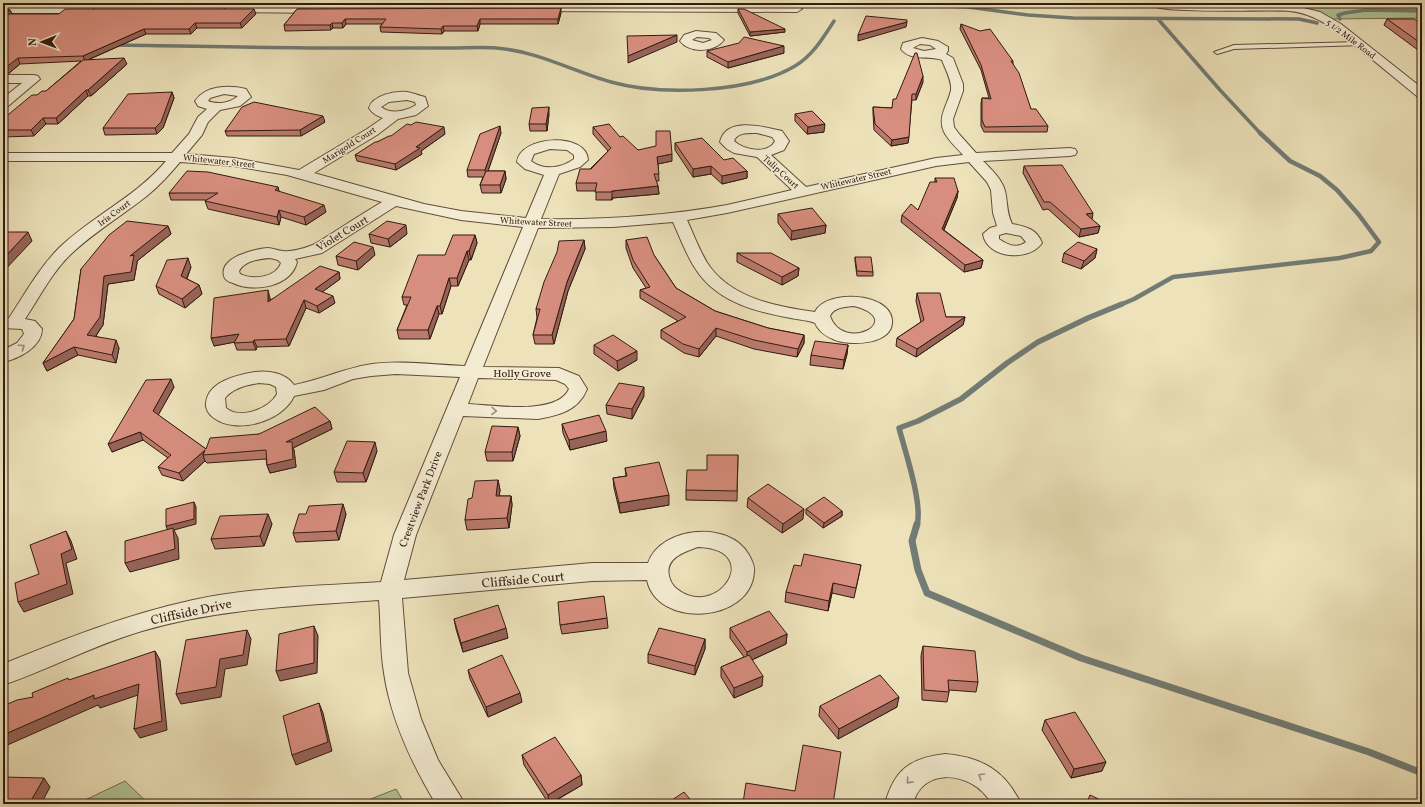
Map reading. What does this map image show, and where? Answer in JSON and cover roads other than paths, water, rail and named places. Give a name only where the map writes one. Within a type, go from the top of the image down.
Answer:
[{"type":"street","points":[[48,10],[58,3]]},
{"type":"street","points":[[657,3],[705,26]]},
{"type":"street","name":"5 1/2 Mile Road","points":[[1150,3],[1182,7],[1275,7],[1304,10],[1327,20],[1360,44],[1422,94]]},
{"type":"street","points":[[527,9],[797,9]]},
{"type":"street","points":[[3,10],[104,10]]},
{"type":"street","points":[[216,10],[335,10]]},
{"type":"street","points":[[936,54],[947,58],[958,84],[947,119],[948,127],[953,136],[993,180],[998,190],[1000,212],[1006,228]]},
{"type":"street","points":[[3,79],[34,79],[3,104]]},
{"type":"street","name":"Iris Court","points":[[9,322],[64,252],[80,237],[143,192],[160,177],[195,135],[203,120],[216,107]]},
{"type":"street","name":"Marigold Court","points":[[302,174],[372,132],[395,115]]},
{"type":"street","name":"Whitewater Street","points":[[3,157],[178,157],[240,162],[302,174],[395,200],[455,214],[532,223],[611,223],[678,217],[727,209],[900,169],[973,157],[1019,153],[1070,152]]},
{"type":"street","name":"Tulip Court","points":[[760,153],[803,192]]},
{"type":"street","name":"Crestview Park Drive","points":[[451,804],[428,766],[408,719],[396,673],[391,625],[390,590],[405,535],[553,171]]},
{"type":"street","name":"Violet Court","points":[[285,256],[316,250],[395,200]]},
{"type":"street","points":[[678,217],[702,266],[710,277],[723,288],[739,297],[757,304],[793,314],[820,318]]},
{"type":"street","points":[[3,357],[22,349],[34,336],[34,330],[31,326],[24,323],[9,322]]},
{"type":"street","points":[[286,392],[317,386],[348,375],[371,370],[396,368],[470,372]]},
{"type":"street","name":"Holly Grove","points":[[455,410],[538,413],[550,411],[568,403],[576,396],[578,389],[572,380],[559,374],[470,372]]},
{"type":"street","name":"Cliffside Court","points":[[390,590],[592,572],[656,570]]},
{"type":"street","name":"Cliffside Drive","points":[[3,675],[89,639],[141,622],[194,609],[242,601],[390,590]]},
{"type":"street","points":[[899,804],[904,787],[915,775],[930,767],[947,765],[966,768],[983,776],[997,789],[1007,804]]},
{"type":"lane","points":[[1217,52],[1234,47],[1360,44]]},
{"type":"waterway","points":[[877,3],[968,7],[1028,15],[1073,18],[1299,19],[1317,23]]},
{"type":"waterway","points":[[1340,19],[1338,15],[1366,10],[1422,11]]},
{"type":"waterway","points":[[1158,19],[1261,133]]},
{"type":"waterway","points":[[115,45],[322,48],[496,48],[540,57],[611,82],[655,89],[679,90],[730,87],[754,82],[776,75],[795,66],[807,57],[822,40],[834,21]]},
{"type":"waterway","points":[[1120,305],[1134,299],[1173,277],[1340,258],[1371,251],[1379,242],[1359,215],[1337,190],[1320,176],[1290,161],[1261,133]]},
{"type":"waterway","points":[[917,525],[918,504],[916,491],[899,428],[918,421],[961,399],[1007,363],[1038,342],[1088,318],[1122,304]]},
{"type":"waterway","points":[[917,524],[912,541],[918,570],[927,593],[1081,658],[1369,752],[1422,773]]}]
